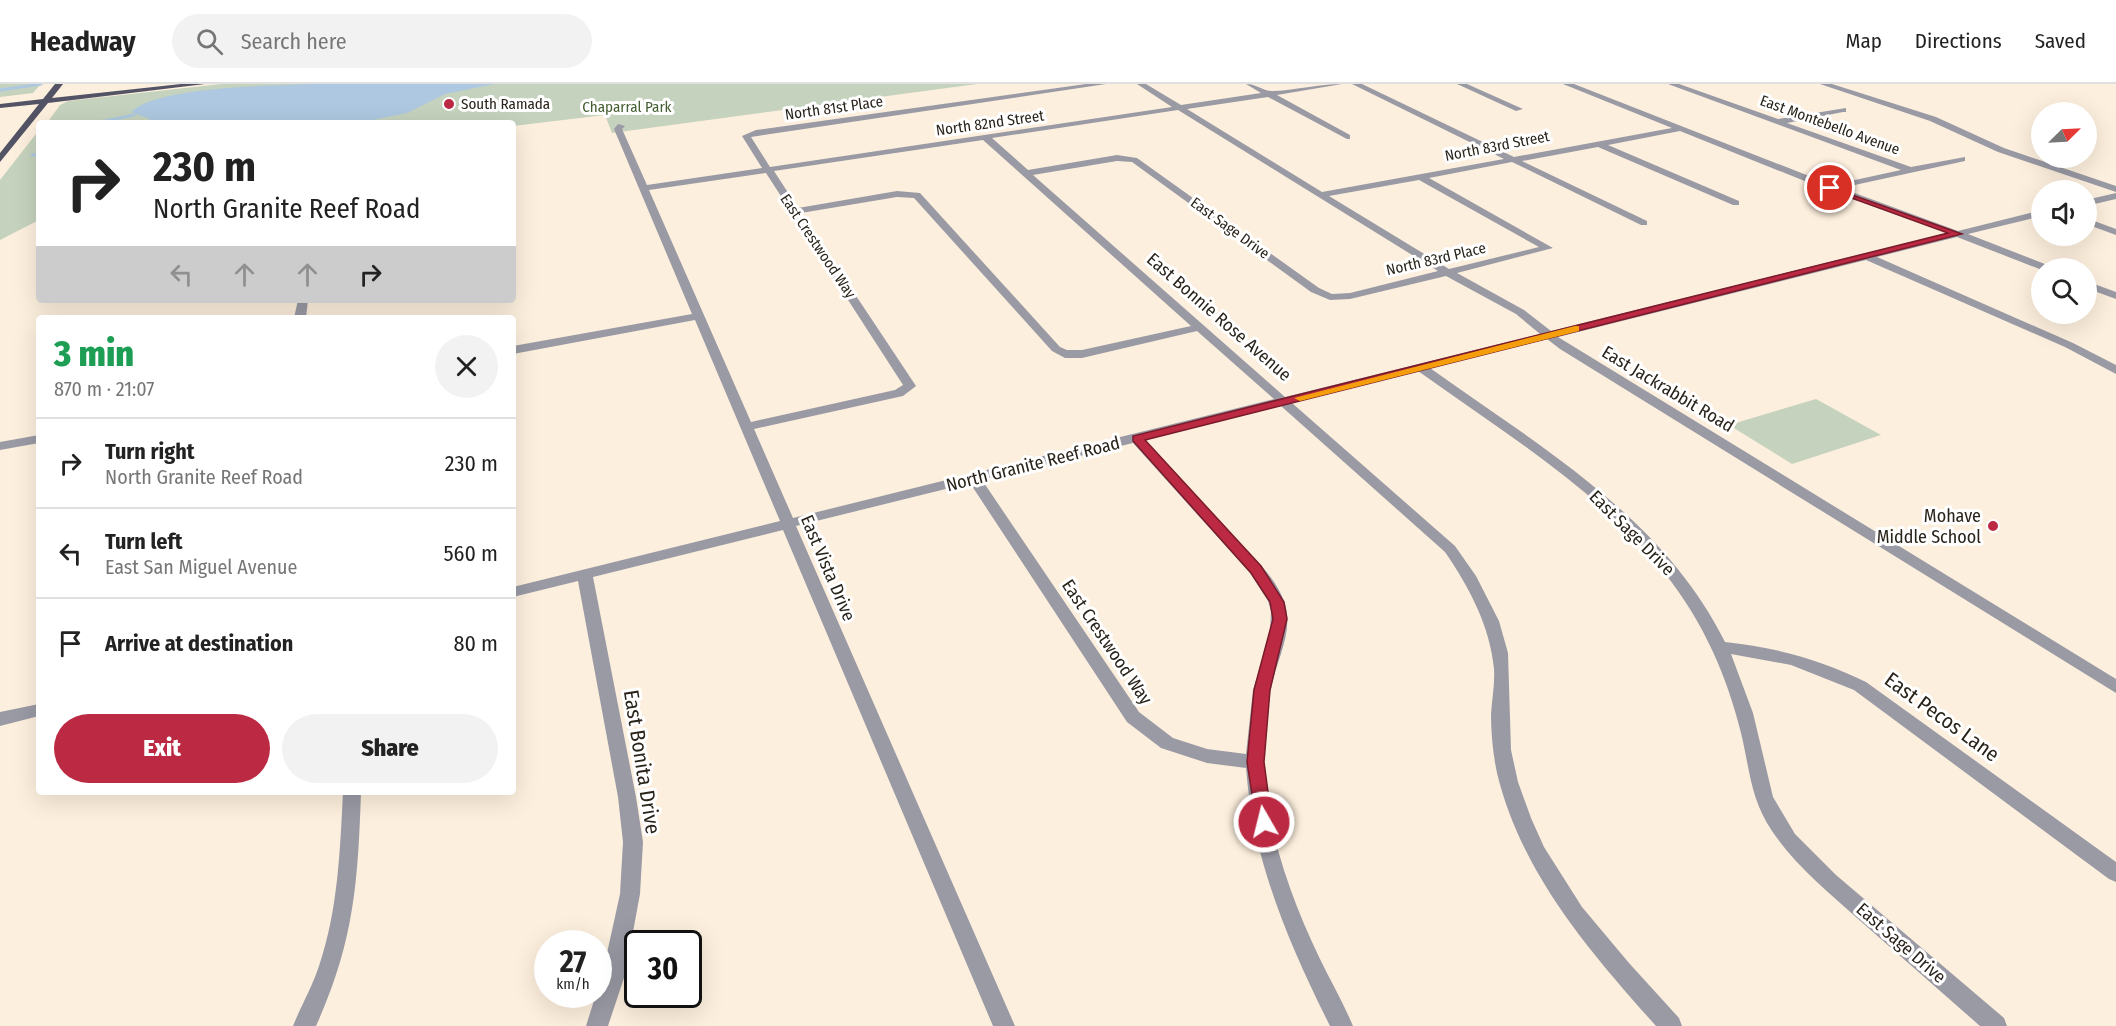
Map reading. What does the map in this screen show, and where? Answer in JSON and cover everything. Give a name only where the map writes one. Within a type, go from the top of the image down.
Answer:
[{"type":"main road","points":[[0,106],[158,84]]},
{"type":"main road","points":[[0,101],[46,99],[201,84]]},
{"type":"main road","points":[[0,159],[58,85]]},
{"type":"street","name":"North 81st Place","points":[[749,134],[1102,84]]},
{"type":"street","name":"East Jackrabbit Road","points":[[1141,84],[1449,273],[1520,312],[1564,347],[2116,687]]},
{"type":"street","points":[[1250,84],[1347,137]]},
{"type":"street","name":"North 82nd Street","points":[[645,188],[1338,84]]},
{"type":"street","points":[[1356,84],[1644,223]]},
{"type":"street","points":[[1461,84],[1519,109]]},
{"type":"street","points":[[1567,84],[1830,188],[2031,262]]},
{"type":"street","name":"East Montebello Avenue","points":[[1672,84],[1910,170]]},
{"type":"street","points":[[1824,84],[1934,120],[2001,150],[2116,189]]},
{"type":"street","points":[[1777,122],[1843,110]]},
{"type":"street","name":"East Vista Drive","points":[[621,126],[618,129],[1004,1026]]},
{"type":"street","name":"North 83rd Street","points":[[1320,195],[1681,129]]},
{"type":"street","name":"East Crestwood Way","points":[[747,427],[908,389],[909,383],[746,138],[749,134]]},
{"type":"street","name":"East Bonnie Rose Avenue","points":[[985,137],[1432,530],[1464,568],[1482,600],[1498,645],[1502,669],[1501,750],[1520,820],[1541,862],[1568,906],[1606,954],[1671,1026]]},
{"type":"street","points":[[1599,144],[1736,202]]},
{"type":"street","name":"East Sage Drive","points":[[1026,173],[1130,158],[1316,290],[1330,297]]},
{"type":"street","points":[[1830,188],[1962,159]]},
{"type":"street","name":"North 83rd Place","points":[[1330,297],[1350,296],[1548,248],[1421,177]]},
{"type":"street","points":[[794,211],[912,193],[920,197],[1056,349],[1065,354],[1082,354],[1201,327]]},
{"type":"street","points":[[2097,200],[2116,195]]},
{"type":"street","name":"North Granite Reef Road","points":[[516,591],[2031,216]]},
{"type":"street","points":[[2097,225],[2116,231]]},
{"type":"street","points":[[1866,256],[2069,345],[2116,370]]},
{"type":"street","points":[[2097,288],[2116,296]]},
{"type":"street","points":[[516,349],[699,316]]},
{"type":"street","name":"East Sage Drive","points":[[1420,367],[1585,486],[1633,529],[1679,580],[1719,647],[1740,697],[1750,736],[1757,783],[1769,810],[1786,835],[1830,881],[1996,1026]]},
{"type":"street","points":[[1137,439],[1253,566],[1277,602],[1279,627],[1262,690],[1255,762],[1264,822],[1278,881],[1310,965],[1342,1026]]},
{"type":"street","points":[[0,446],[36,440]]},
{"type":"street","name":"East Crestwood Way","points":[[974,478],[1133,717],[1167,743],[1207,756],[1255,762]]},
{"type":"street","name":"East Bonita Drive","points":[[585,575],[627,797],[633,842],[628,905],[614,975],[597,1026]]},
{"type":"street","name":"East Pecos Lane","points":[[1719,647],[1763,651],[1796,658],[1828,670],[1860,686],[2116,873]]},
{"type":"street","points":[[0,719],[36,711]]},
{"type":"street","points":[[304,1026],[330,971],[340,936],[348,894],[352,795]]},
{"type":"green space","points":[[0,84],[41,84],[33,93],[0,97]]},
{"type":"green space","name":"Chaparral Park","points":[[221,84],[977,84],[612,133],[605,115],[516,126],[516,120],[49,120],[60,105],[68,101]]},
{"type":"green space","points":[[36,134],[36,222],[0,240],[0,180]]},
{"type":"green space","points":[[1816,399],[1881,435],[1792,464],[1729,425]]},
{"type":"water","points":[[309,84],[495,84],[445,94],[407,113],[373,120],[151,120],[131,112],[145,103],[164,97],[189,92]]},
{"type":"waterway","points":[[0,90],[41,84]]},
{"type":"waterway","points":[[110,120],[134,115]]},
{"type":"slow traffic","points":[[1300,398],[1575,329]]},
{"type":"place","name":"South Ramada","points":[[449,104]]},
{"type":"place","name":"Mohave Middle School","points":[[1993,526]]},
{"type":"route","points":[[1264,822],[1255,762],[1262,690],[1278,635],[1280,619],[1277,602],[1264,579],[1137,439],[1958,234],[1830,188]]}]
